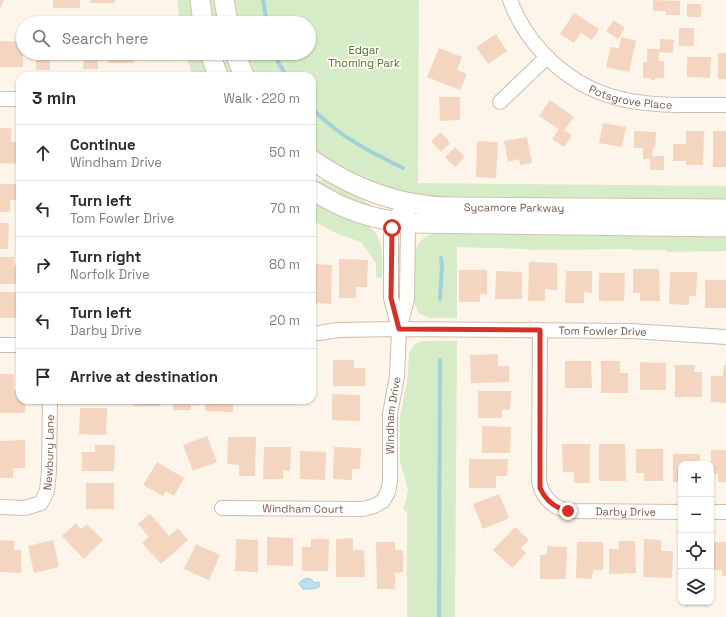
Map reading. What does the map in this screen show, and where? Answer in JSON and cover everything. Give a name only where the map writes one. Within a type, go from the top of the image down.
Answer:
[{"type":"main road","points":[[200,0],[202,16]]},
{"type":"main road","points":[[224,0],[227,16]]},
{"type":"main road","points":[[212,60],[217,72]]},
{"type":"main road","points":[[238,60],[242,72]]},
{"type":"main road","name":"Sycamore Parkway","points":[[316,163],[352,184],[373,193],[405,202],[437,206],[726,209]]},
{"type":"main road","name":"Sycamore Parkway","points":[[316,192],[352,211],[375,218],[401,222],[726,227]]},
{"type":"street","name":"Potsgrove Place","points":[[510,0],[519,20],[528,34],[547,57],[580,83],[609,96],[644,104],[726,106]]},
{"type":"street","points":[[500,102],[547,57]]},
{"type":"street","points":[[0,99],[16,99]]},
{"type":"street","name":"Windham Drive","points":[[383,501],[388,492],[390,481],[390,414],[397,376],[399,329],[391,298],[391,236],[401,222],[405,202]]},
{"type":"street","name":"Tom Fowler Drive","points":[[316,333],[338,330],[399,329],[540,330],[638,331],[726,337]]},
{"type":"street","name":"Darby Drive","points":[[540,330],[539,480],[540,488],[544,496],[548,501],[560,509],[568,511],[678,512]]},
{"type":"street","points":[[0,345],[16,345]]},
{"type":"street","name":"Newbury Lane","points":[[0,507],[25,508],[41,503],[48,491],[50,404]]},
{"type":"street","name":"Windham Court","points":[[222,508],[363,509],[374,506],[383,501]]},
{"type":"street","points":[[714,512],[726,512]]},
{"type":"green space","points":[[177,0],[192,0],[194,16],[179,16]]},
{"type":"green space","points":[[208,0],[216,0],[218,16],[211,16]]},
{"type":"green space","name":"Edgar Thoming Park","points":[[233,0],[419,0],[418,183],[726,186],[726,201],[444,197],[409,193],[375,184],[342,170],[316,153],[316,72],[251,72],[246,60],[316,60],[316,16],[234,16]]},
{"type":"green space","points":[[187,60],[204,60],[209,72],[192,72]]},
{"type":"green space","points":[[226,60],[229,60],[233,72],[225,72],[222,65]]},
{"type":"green space","points":[[327,180],[371,205],[369,208],[356,203],[316,181]]},
{"type":"green space","points":[[316,201],[369,226],[374,231],[378,237],[382,250],[382,278],[376,277],[376,263],[361,242],[338,234],[316,222]]},
{"type":"green space","points":[[435,233],[726,235],[726,251],[667,252],[667,250],[631,249],[528,250],[457,247],[457,318],[431,318],[419,313],[415,305],[414,255],[421,241],[427,236]]},
{"type":"green space","points":[[400,245],[401,299],[397,299],[398,248]]},
{"type":"green space","points":[[422,341],[457,341],[455,617],[407,617],[407,512],[403,509],[408,490],[400,462],[400,417],[407,382],[409,353],[414,345]]},
{"type":"water","points":[[306,578],[311,579],[315,583],[319,582],[319,587],[314,589],[303,589],[299,584]]},
{"type":"building","points":[[0,0],[4,0],[0,9]]},
{"type":"building","points":[[53,0],[80,0],[80,8],[53,8]]},
{"type":"building","points":[[90,0],[115,0],[115,3],[90,3]]},
{"type":"building","points":[[653,0],[680,1],[680,15],[666,15],[666,11],[653,11]]},
{"type":"building","points":[[687,4],[701,4],[701,17],[687,17]]},
{"type":"building","points":[[574,13],[599,29],[592,40],[581,33],[574,43],[560,34]]},
{"type":"building","points":[[614,20],[625,28],[618,39],[606,31]]},
{"type":"building","points":[[679,28],[694,28],[694,46],[679,46]]},
{"type":"building","points":[[496,34],[507,51],[488,64],[476,47]]},
{"type":"building","points":[[621,37],[636,41],[629,72],[606,67],[611,47],[619,48]]},
{"type":"building","points":[[660,39],[674,40],[673,53],[659,52],[659,61],[664,61],[664,78],[655,78],[655,80],[651,80],[651,78],[643,78],[643,62],[647,62],[647,49],[660,49]]},
{"type":"building","points":[[0,41],[16,42],[16,60],[23,60],[23,67],[0,67]]},
{"type":"building","points":[[439,48],[462,57],[457,70],[467,74],[460,90],[427,77]]},
{"type":"building","points":[[718,53],[726,53],[726,79],[718,79]]},
{"type":"building","points":[[687,57],[711,57],[710,78],[687,77]]},
{"type":"building","points":[[36,60],[50,60],[50,70],[36,70]]},
{"type":"building","points":[[84,60],[98,60],[98,69],[83,69]]},
{"type":"building","points":[[108,60],[133,60],[133,63],[108,63]]},
{"type":"building","points":[[439,97],[460,97],[460,120],[440,121]]},
{"type":"building","points":[[550,100],[574,117],[564,130],[572,135],[564,147],[552,139],[559,129],[539,116]]},
{"type":"building","points":[[603,123],[626,127],[622,147],[599,143]]},
{"type":"building","points":[[0,128],[11,128],[11,142],[16,142],[16,164],[0,163]]},
{"type":"building","points":[[634,131],[656,132],[655,148],[653,147],[652,156],[664,156],[664,170],[650,170],[650,159],[643,159],[643,148],[634,148]]},
{"type":"building","points":[[686,131],[704,131],[703,165],[686,165],[686,161],[673,161],[673,144],[686,144]]},
{"type":"building","points":[[713,131],[726,131],[726,167],[713,167]]},
{"type":"building","points":[[441,132],[450,143],[441,152],[431,141]]},
{"type":"building","points":[[527,137],[532,163],[520,165],[519,159],[508,162],[504,141]]},
{"type":"building","points":[[477,141],[498,142],[496,178],[476,177]]},
{"type":"building","points":[[455,147],[465,157],[455,167],[445,157]]},
{"type":"building","points":[[0,184],[16,184],[16,200],[10,200],[10,212],[0,212]]},
{"type":"building","points":[[0,223],[9,223],[8,249],[0,249]]},
{"type":"building","points":[[0,257],[14,257],[14,265],[16,265],[16,284],[0,284]]},
{"type":"building","points":[[339,259],[368,260],[367,287],[356,287],[356,298],[339,298]]},
{"type":"building","points":[[529,262],[557,263],[557,290],[545,289],[545,301],[528,301]]},
{"type":"building","points":[[316,264],[332,265],[331,304],[316,303]]},
{"type":"building","points":[[633,269],[659,269],[660,301],[640,301],[640,293],[633,293]]},
{"type":"building","points":[[459,270],[487,270],[487,294],[480,294],[480,302],[459,302]]},
{"type":"building","points":[[496,271],[522,272],[522,299],[495,299]]},
{"type":"building","points":[[566,271],[592,271],[592,293],[584,292],[584,303],[565,303]]},
{"type":"building","points":[[670,272],[697,272],[696,296],[689,296],[689,305],[669,304]]},
{"type":"building","points":[[599,273],[625,273],[624,301],[599,301]]},
{"type":"building","points":[[705,280],[726,280],[726,308],[705,308]]},
{"type":"building","points":[[0,292],[16,292],[16,318],[0,318]]},
{"type":"building","points":[[498,354],[498,366],[509,366],[509,382],[471,383],[470,355]]},
{"type":"building","points":[[333,360],[354,360],[354,368],[365,368],[365,386],[333,386]]},
{"type":"building","points":[[565,361],[591,361],[592,388],[565,388]]},
{"type":"building","points":[[601,361],[620,361],[620,373],[628,373],[628,393],[601,393]]},
{"type":"building","points":[[640,362],[666,363],[666,390],[640,390]]},
{"type":"building","points":[[675,365],[695,365],[694,372],[702,372],[702,397],[675,397]]},
{"type":"building","points":[[724,365],[726,365],[726,403],[711,402],[711,376],[723,376]]},
{"type":"building","points":[[0,374],[14,374],[16,404],[25,404],[25,413],[0,413]]},
{"type":"building","points":[[478,391],[511,391],[510,410],[502,410],[502,418],[478,418]]},
{"type":"building","points":[[332,394],[360,395],[360,421],[332,420]]},
{"type":"building","points":[[133,404],[160,404],[160,406],[133,406]]},
{"type":"building","points":[[173,404],[199,404],[191,405],[191,410],[173,410]]},
{"type":"building","points":[[205,404],[233,404],[233,412],[205,411]]},
{"type":"building","points":[[80,408],[107,408],[106,435],[79,434]]},
{"type":"building","points":[[482,426],[511,427],[510,453],[482,453]]},
{"type":"building","points":[[207,436],[217,462],[193,471],[183,445]]},
{"type":"building","points":[[228,437],[256,437],[255,476],[239,476],[239,465],[227,464]]},
{"type":"building","points":[[25,440],[25,468],[13,468],[13,478],[0,478],[0,441]]},
{"type":"building","points":[[562,444],[590,444],[590,483],[574,483],[574,472],[563,472]]},
{"type":"building","points":[[599,444],[625,444],[626,481],[599,481]]},
{"type":"building","points":[[95,445],[115,445],[114,471],[82,471],[82,452],[95,452]]},
{"type":"building","points":[[264,447],[291,447],[290,471],[283,470],[283,479],[263,479]]},
{"type":"building","points":[[334,447],[361,448],[360,469],[352,469],[352,480],[333,479]]},
{"type":"building","points":[[636,449],[663,449],[663,481],[644,481],[644,473],[636,473]]},
{"type":"building","points":[[711,450],[726,450],[726,482],[718,482],[718,474],[714,474],[714,461],[711,461]]},
{"type":"building","points":[[300,451],[326,452],[325,480],[300,479]]},
{"type":"building","points":[[673,454],[700,454],[700,461],[678,461],[678,482],[673,482]]},
{"type":"building","points":[[469,459],[508,459],[507,476],[496,476],[496,488],[469,488]]},
{"type":"building","points":[[157,462],[184,478],[174,496],[166,491],[163,496],[143,485]]},
{"type":"building","points":[[86,483],[114,483],[114,509],[86,509]]},
{"type":"building","points":[[499,494],[509,518],[483,529],[473,504]]},
{"type":"building","points":[[150,514],[169,536],[178,528],[188,540],[161,564],[142,543],[149,537],[138,524]]},
{"type":"building","points":[[76,523],[81,529],[87,524],[103,540],[84,559],[62,536]]},
{"type":"building","points":[[515,527],[529,540],[521,548],[526,553],[512,568],[493,550]]},
{"type":"building","points":[[267,537],[293,538],[293,566],[267,565]]},
{"type":"building","points":[[353,538],[353,550],[364,550],[365,577],[336,577],[336,539]]},
{"type":"building","points":[[236,539],[258,540],[258,572],[235,571]]},
{"type":"building","points":[[311,539],[329,539],[328,571],[302,571],[302,547],[311,547]]},
{"type":"building","points":[[644,539],[661,540],[661,551],[673,551],[672,578],[643,577]]},
{"type":"building","points":[[0,540],[14,541],[14,550],[21,550],[21,573],[0,572]]},
{"type":"building","points":[[53,540],[59,567],[34,573],[28,546]]},
{"type":"building","points":[[619,541],[635,541],[636,573],[609,574],[609,549],[619,549]]},
{"type":"building","points":[[376,542],[395,542],[395,550],[403,550],[403,572],[395,573],[395,589],[377,589]]},
{"type":"building","points":[[577,542],[603,542],[603,570],[593,570],[592,579],[576,578]]},
{"type":"building","points":[[714,542],[726,542],[726,576],[722,576],[722,570],[714,569]]},
{"type":"building","points":[[196,544],[220,555],[209,580],[184,569]]},
{"type":"building","points":[[547,546],[567,547],[566,579],[540,579],[540,555],[547,555]]},
{"type":"waterway","points":[[263,0],[266,16]]},
{"type":"waterway","points":[[278,60],[284,72]]},
{"type":"waterway","points":[[316,112],[343,135],[378,156],[403,168]]},
{"type":"waterway","points":[[440,299],[441,258]]},
{"type":"waterway","points":[[439,617],[440,360]]},
{"type":"route","points":[[392,228],[391,298],[399,329],[540,330],[540,488],[544,496],[554,506],[568,511]]}]
